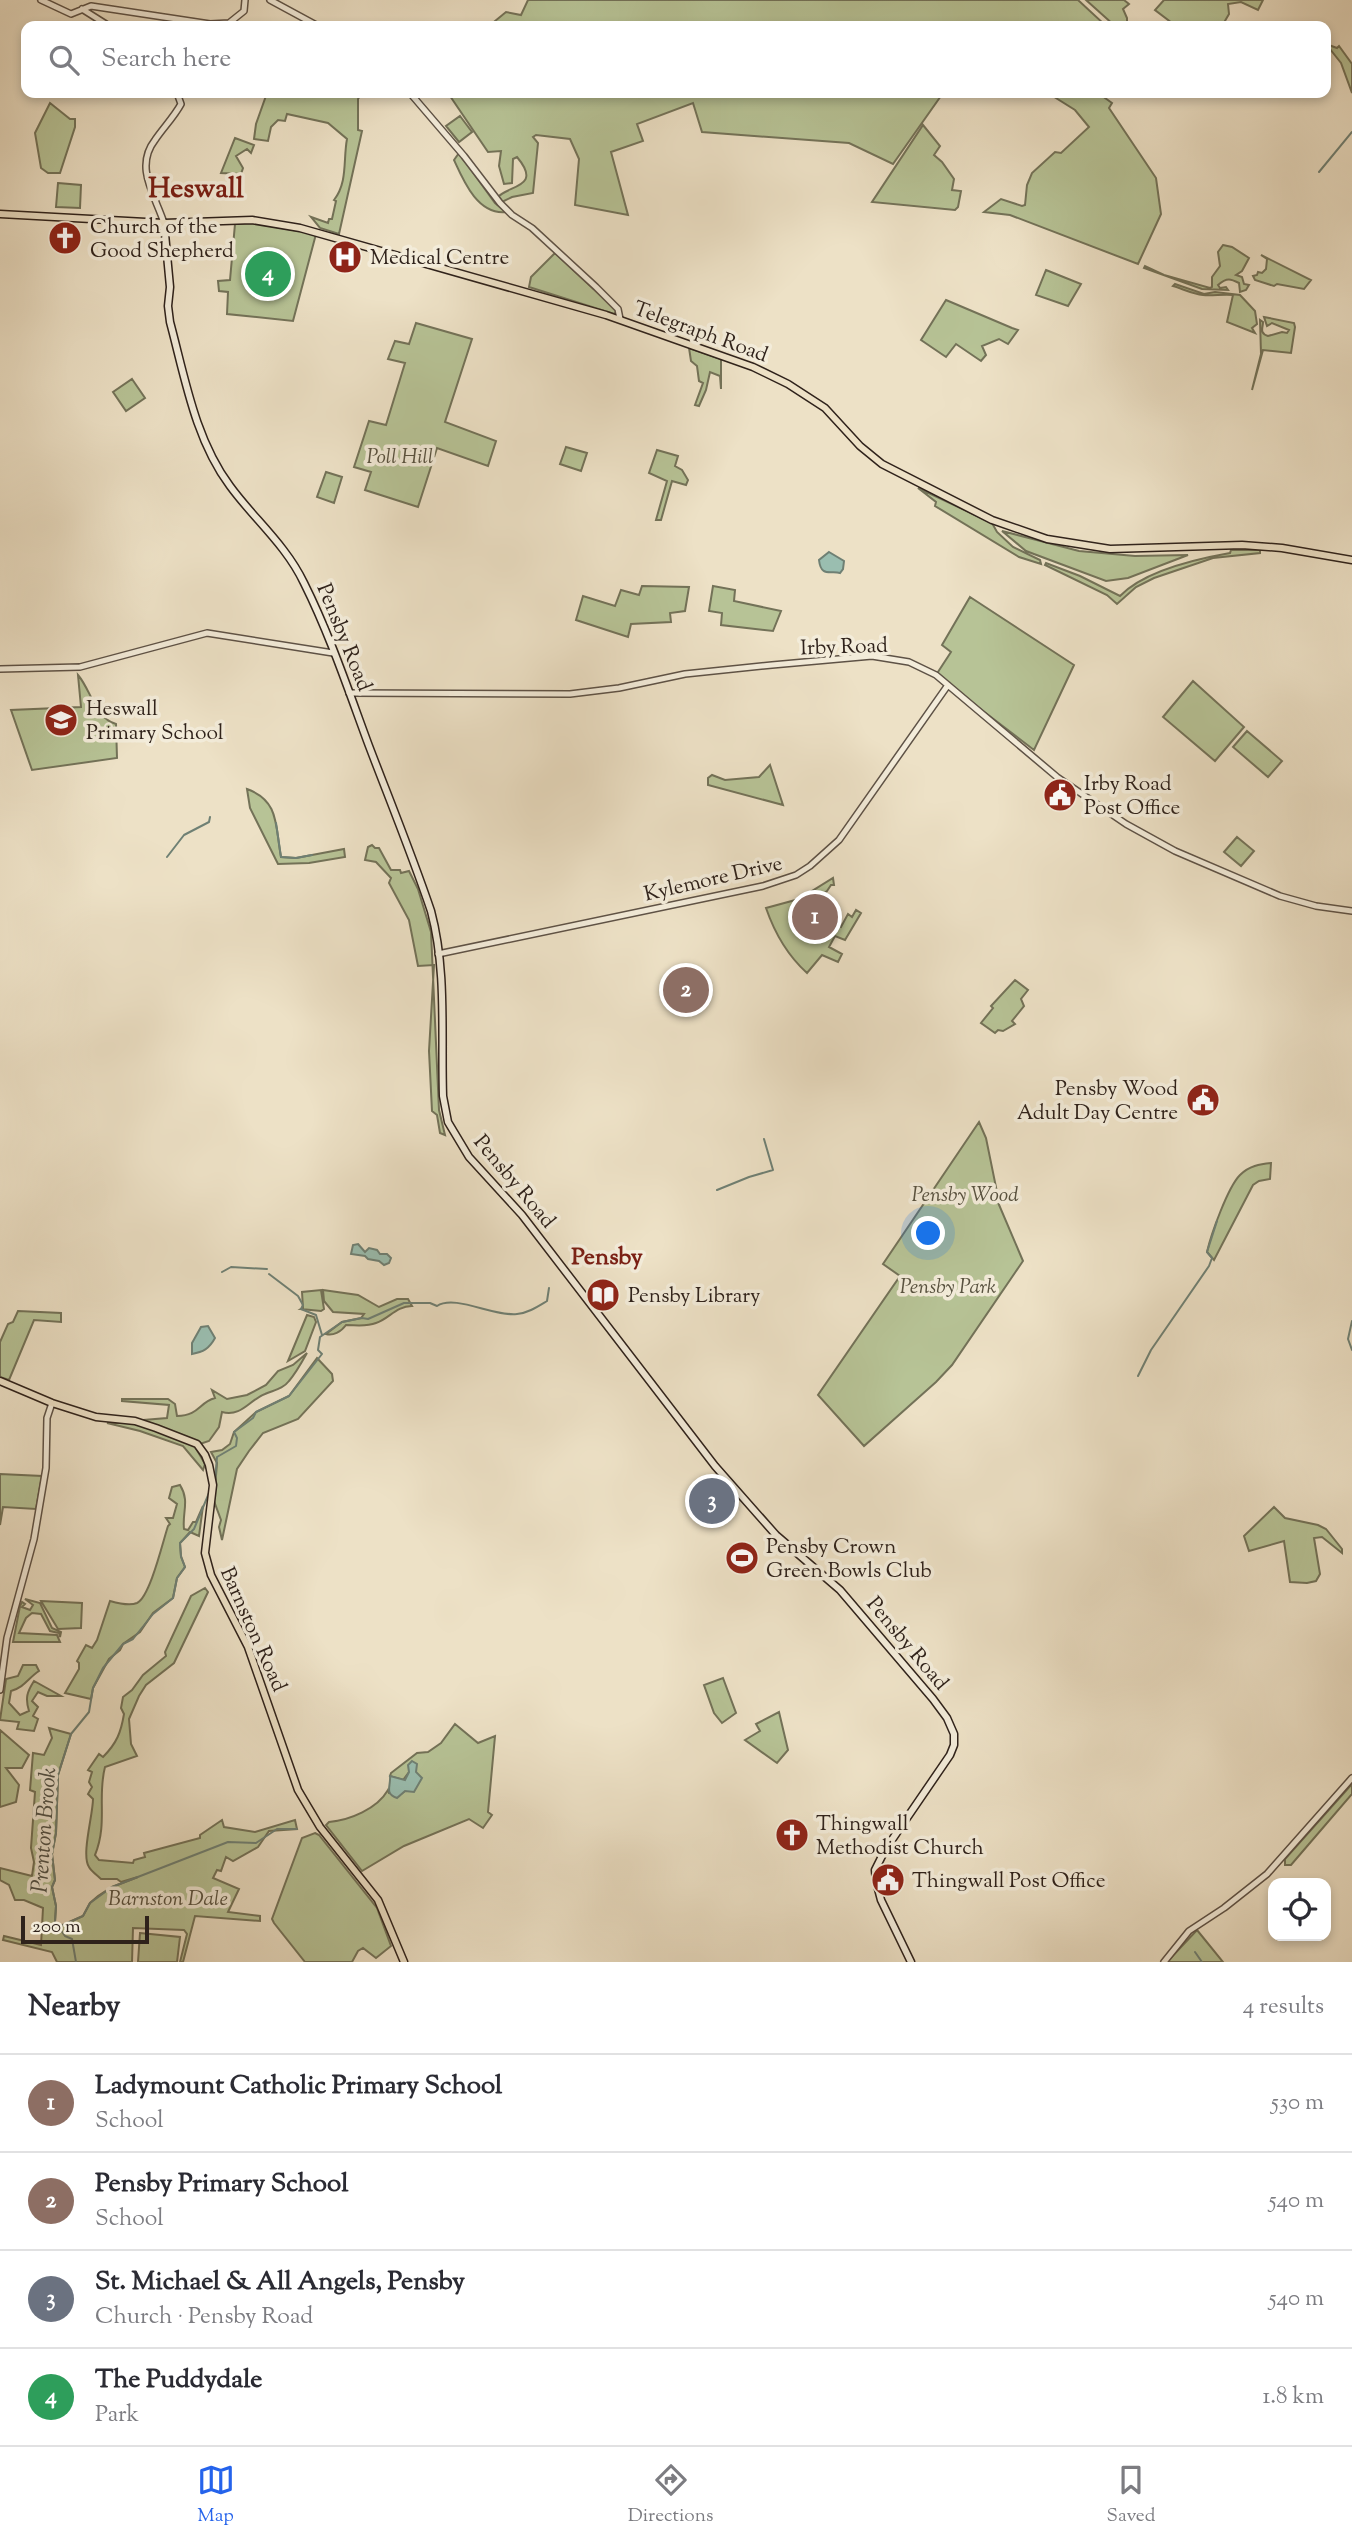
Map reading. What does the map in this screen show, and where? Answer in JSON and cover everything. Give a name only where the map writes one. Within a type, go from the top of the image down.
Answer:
[{"type":"main road","name":"Telegraph Road","points":[[0,214],[164,223],[252,220],[290,226],[542,295],[754,367],[788,384],[825,408],[860,446],[882,464],[992,520],[1047,539],[1110,549],[1255,546],[1352,560]]},
{"type":"main road","name":"Pensby Road","points":[[164,223],[170,287],[169,315],[198,422],[211,456],[230,486],[286,551],[304,583],[428,902],[437,932],[443,1013],[443,1096],[448,1122],[468,1157],[517,1208],[715,1466],[776,1535],[840,1590],[933,1699],[951,1727],[954,1745],[950,1755],[885,1850],[876,1870],[881,1900],[911,1962]]},
{"type":"main road","name":"Barnston Road","points":[[0,1381],[52,1403],[96,1417],[135,1421],[197,1444],[209,1465],[212,1485],[206,1561],[211,1575],[255,1665],[298,1790],[320,1827],[378,1900],[404,1962]]},
{"type":"street","points":[[41,0],[71,14],[90,6],[192,21]]},
{"type":"street","points":[[228,21],[234,20],[244,11],[245,0]]},
{"type":"street","points":[[270,0],[309,21]]},
{"type":"street","points":[[82,9],[101,21]]},
{"type":"street","points":[[164,223],[146,175],[146,154],[152,142],[180,107],[180,98]]},
{"type":"street","points":[[414,98],[500,203],[532,228],[596,287],[618,309],[620,320]]},
{"type":"street","points":[[0,669],[80,667],[206,633],[333,653]]},
{"type":"street","name":"Irby Road","points":[[349,693],[570,694],[619,688],[685,674],[872,656],[909,662],[921,666],[948,685],[1080,795],[1170,848],[1290,899],[1352,911]]},
{"type":"street","name":"Kylemore Drive","points":[[438,954],[762,886],[796,875],[839,840],[948,685]]},
{"type":"street","points":[[0,1690],[7,1638],[34,1539],[46,1468],[47,1418],[52,1403]]},
{"type":"street","points":[[1164,1962],[1197,1924],[1224,1908],[1267,1874],[1352,1778]]},
{"type":"green space","points":[[528,0],[1078,0],[1101,21],[495,21],[506,12],[521,15]]},
{"type":"green space","points":[[1086,0],[1124,0],[1129,4],[1123,9],[1127,21],[1109,21]]},
{"type":"green space","points":[[1164,0],[1263,0],[1258,10],[1241,2],[1228,4],[1229,14],[1225,21],[1169,21],[1155,10]]},
{"type":"green space","points":[[1331,46],[1339,46],[1352,64],[1352,93],[1341,63],[1331,50]]},
{"type":"green space","points":[[265,98],[359,98],[358,130],[362,131],[339,234],[320,228],[311,217],[328,223],[329,219],[332,219],[334,200],[343,178],[347,139],[328,123],[287,114],[285,121],[278,120],[271,127],[268,141],[254,139]]},
{"type":"green space","points":[[451,98],[939,98],[893,164],[849,143],[702,132],[693,103],[637,124],[643,141],[611,152],[628,215],[575,205],[579,159],[570,139],[536,135],[533,137],[538,143],[533,193],[502,202],[498,197],[525,180],[524,167],[517,157],[513,159],[512,183],[504,184],[499,166],[501,151],[488,152]]},
{"type":"green space","points":[[1056,98],[1105,98],[1112,103],[1109,108],[1156,178],[1161,214],[1138,264],[1010,215],[984,212],[1001,199],[1025,205],[1027,185],[1032,173],[1055,152],[1061,153],[1089,127],[1075,110]]},
{"type":"green space","points":[[50,103],[70,119],[75,119],[75,127],[60,173],[48,173],[41,168],[35,133]]},
{"type":"green space","points":[[460,116],[472,132],[459,142],[446,126]]},
{"type":"green space","points":[[923,125],[940,146],[934,155],[954,179],[952,190],[961,191],[958,207],[955,210],[872,202]]},
{"type":"green space","points":[[235,138],[254,145],[251,153],[247,149],[236,156],[243,168],[241,174],[221,173]]},
{"type":"green space","points":[[459,153],[495,203],[506,212],[487,208],[473,195],[454,160]]},
{"type":"green space","points":[[58,183],[81,185],[80,208],[56,207]]},
{"type":"green space","points":[[253,223],[316,234],[293,321],[227,314],[228,292],[219,291],[218,281],[230,280],[235,224]]},
{"type":"green space","points":[[1223,245],[1232,247],[1249,258],[1242,271],[1236,275],[1242,277],[1244,284],[1249,285],[1246,290],[1240,292],[1239,283],[1229,280],[1218,285],[1228,290],[1202,289],[1144,268],[1145,266],[1164,275],[1210,288],[1212,277],[1220,266],[1218,252]]},
{"type":"green space","points":[[555,253],[615,309],[614,314],[529,287],[531,277]]},
{"type":"green space","points":[[1261,255],[1311,280],[1304,289],[1277,284],[1274,286],[1255,280],[1253,276],[1266,269],[1267,259]]},
{"type":"green space","points":[[1046,270],[1081,284],[1068,306],[1036,295]]},
{"type":"green space","points":[[1175,284],[1204,294],[1215,292],[1240,295],[1255,311],[1257,324],[1252,328],[1255,333],[1227,322],[1233,295],[1199,294],[1173,286]]},
{"type":"green space","points":[[946,300],[1018,330],[1008,344],[999,339],[982,346],[986,355],[981,361],[956,344],[946,357],[921,340]]},
{"type":"green space","points":[[1264,317],[1294,323],[1291,353],[1263,350],[1252,390],[1261,354],[1260,320],[1263,322],[1262,332],[1265,335],[1287,333],[1289,330],[1272,323],[1267,326]]},
{"type":"green space","name":"Poll Hill","points":[[416,323],[472,339],[445,422],[496,441],[488,466],[437,448],[418,507],[365,490],[371,472],[354,467],[369,421],[386,425],[405,363],[388,359],[395,341],[409,344]]},
{"type":"green space","points":[[689,348],[721,359],[721,389],[720,376],[710,372],[699,406],[695,405],[703,383],[699,381],[697,366],[691,361]]},
{"type":"green space","points":[[132,379],[145,398],[126,411],[113,392]]},
{"type":"green space","points":[[566,447],[587,453],[581,471],[560,464]]},
{"type":"green space","points":[[657,450],[678,456],[675,466],[682,470],[688,480],[686,485],[672,481],[661,520],[656,520],[667,481],[649,473]]},
{"type":"green space","points":[[326,472],[342,477],[334,503],[317,497]]},
{"type":"green space","points":[[918,488],[992,523],[997,532],[1013,547],[1040,560],[1041,564],[1019,557],[935,506],[936,502]]},
{"type":"green space","points":[[1002,531],[1079,551],[1135,556],[1188,555],[1128,578],[1106,581],[1026,551]]},
{"type":"green space","points":[[1231,550],[1260,550],[1260,553],[1213,558],[1154,578],[1136,587],[1117,604],[1107,595],[1045,565],[1046,563],[1080,576],[1120,596],[1130,587],[1156,573],[1230,553]]},
{"type":"green space","points":[[642,586],[689,587],[685,611],[670,613],[671,622],[631,624],[628,637],[576,620],[583,596],[615,606],[621,590],[639,595]]},
{"type":"green space","points":[[713,586],[735,590],[734,601],[781,611],[773,631],[721,625],[722,613],[709,611]]},
{"type":"green space","points":[[970,597],[1074,665],[1034,750],[936,675],[951,652],[942,645]]},
{"type":"green space","name":"Heswall Primary School","points":[[78,675],[98,710],[116,724],[117,758],[32,770],[11,710],[81,707]]},
{"type":"green space","points":[[1193,681],[1244,727],[1215,761],[1163,717]]},
{"type":"green space","points":[[1247,731],[1282,761],[1268,777],[1233,747]]},
{"type":"green space","points":[[770,765],[783,805],[708,785],[708,778],[712,775],[725,780],[759,777]]},
{"type":"green space","points":[[247,789],[258,794],[271,808],[281,857],[296,858],[344,849],[345,857],[309,863],[278,864],[250,808]]},
{"type":"green space","points":[[1237,837],[1254,851],[1241,866],[1224,852]]},
{"type":"green space","points":[[372,845],[379,848],[391,870],[400,870],[401,873],[409,871],[418,889],[431,932],[432,965],[418,966],[409,920],[389,883],[391,878],[376,862],[365,860],[368,847]]},
{"type":"green space","points":[[833,878],[834,885],[814,899],[811,898],[805,909],[841,927],[848,914],[852,917],[856,910],[861,913],[845,940],[835,936],[829,947],[842,954],[838,962],[822,955],[807,973],[782,944],[766,908],[799,899]]},
{"type":"green space","points":[[433,980],[439,1110],[445,1135],[440,1133],[437,1115],[432,1111],[429,1051]]},
{"type":"green space","points":[[1015,980],[1028,990],[1021,999],[1024,1006],[1012,1021],[1015,1024],[995,1033],[981,1023],[993,1008],[991,1006]]},
{"type":"green space","name":"Pensby Park","points":[[979,1122],[986,1138],[997,1192],[994,1193],[1023,1261],[952,1365],[864,1446],[818,1395],[900,1276],[883,1264]]},
{"type":"green space","points":[[1271,1163],[1270,1179],[1253,1185],[1214,1260],[1207,1252],[1209,1244],[1220,1211],[1235,1181],[1251,1168]]},
{"type":"green space","points":[[321,1290],[324,1309],[301,1309],[302,1292]]},
{"type":"green space","points":[[323,1290],[358,1295],[379,1307],[397,1299],[408,1299],[412,1306],[401,1308],[372,1324],[346,1325],[337,1333],[326,1334],[342,1322],[361,1318],[364,1314],[333,1312],[324,1301]]},
{"type":"green space","points":[[18,1311],[61,1313],[61,1322],[34,1320],[9,1380],[0,1377],[0,1342],[8,1324],[13,1322]]},
{"type":"green space","points":[[307,1315],[314,1317],[316,1322],[305,1351],[288,1361]]},
{"type":"green space","points":[[307,1353],[287,1384],[259,1397],[240,1410],[222,1412],[219,1427],[209,1441],[200,1444],[143,1420],[167,1418],[169,1405],[122,1401],[168,1399],[175,1404],[177,1416],[185,1415],[215,1398],[212,1390],[227,1399],[247,1395],[266,1385],[278,1371],[293,1365]]},
{"type":"green space","points":[[317,1358],[332,1374],[333,1381],[298,1419],[263,1433],[249,1451],[237,1469],[222,1540],[219,1527],[221,1520],[214,1501],[217,1463],[211,1452],[222,1450],[230,1444],[234,1432],[256,1412],[289,1396]]},
{"type":"green space","points":[[107,1423],[135,1423],[194,1445],[205,1464],[203,1470],[183,1446]]},
{"type":"green space","points":[[0,1474],[42,1476],[36,1509],[3,1507],[0,1525]]},
{"type":"green space","points":[[180,1485],[185,1501],[184,1529],[188,1530],[193,1522],[196,1522],[203,1506],[199,1536],[190,1532],[180,1543],[185,1567],[177,1578],[173,1598],[153,1613],[140,1632],[123,1644],[109,1659],[93,1688],[91,1699],[65,1693],[79,1669],[77,1661],[86,1645],[92,1648],[97,1640],[110,1601],[134,1604],[142,1599],[147,1591],[170,1524],[166,1518],[173,1518],[177,1504],[169,1498],[172,1487]]},
{"type":"green space","points":[[1274,1507],[1285,1518],[1326,1529],[1342,1549],[1342,1553],[1322,1537],[1314,1538],[1320,1574],[1316,1581],[1290,1582],[1284,1541],[1249,1551],[1244,1536]]},
{"type":"green space","name":"Pensby Crown Green Bowls Club","points":[[750,1545],[754,1568],[735,1571],[730,1548]]},
{"type":"green space","name":"Barnston Dale","points":[[205,1588],[208,1592],[174,1663],[146,1685],[129,1719],[131,1744],[137,1756],[105,1767],[101,1832],[95,1855],[99,1860],[133,1863],[134,1860],[145,1857],[144,1853],[200,1838],[200,1835],[222,1820],[224,1827],[255,1832],[295,1820],[297,1829],[269,1831],[258,1847],[233,1861],[226,1857],[221,1871],[217,1870],[213,1878],[239,1889],[228,1912],[260,1916],[260,1921],[195,1916],[183,1962],[180,1962],[187,1934],[184,1930],[133,1928],[132,1962],[57,1962],[52,1952],[3,1940],[4,1936],[41,1945],[43,1908],[24,1900],[15,1900],[9,1885],[0,1880],[0,1868],[32,1876],[35,1792],[30,1790],[33,1753],[44,1755],[52,1738],[49,1728],[71,1734],[58,1775],[56,1833],[52,1854],[55,1922],[60,1926],[83,1916],[90,1903],[98,1896],[112,1887],[138,1877],[121,1882],[117,1879],[101,1879],[89,1867],[86,1854],[93,1799],[88,1794],[92,1787],[89,1782],[92,1772],[88,1770],[99,1754],[103,1757],[108,1752],[118,1737],[124,1714],[121,1708],[123,1697],[143,1675],[166,1656],[165,1652],[191,1596]]},
{"type":"green space","points":[[25,1599],[40,1603],[52,1628],[61,1632],[60,1637],[59,1633],[50,1631],[41,1614],[32,1613],[26,1618],[19,1633],[57,1635],[60,1642],[13,1642],[22,1602],[25,1604],[22,1607],[30,1610],[33,1605]]},
{"type":"green space","points":[[41,1601],[82,1603],[81,1628],[58,1629]]},
{"type":"green space","points":[[23,1665],[36,1665],[39,1671],[11,1691],[9,1703],[20,1715],[29,1711],[27,1695],[34,1681],[61,1696],[47,1696],[38,1692],[32,1701],[38,1707],[33,1716],[38,1719],[34,1731],[17,1729],[19,1722],[0,1720],[6,1679],[18,1676]]},
{"type":"green space","points":[[723,1678],[736,1713],[722,1723],[714,1713],[704,1685]]},
{"type":"green space","points":[[779,1712],[788,1750],[777,1763],[745,1740],[760,1731],[756,1724]]},
{"type":"green space","points":[[455,1724],[478,1743],[495,1736],[488,1812],[492,1815],[483,1828],[469,1819],[404,1846],[362,1871],[326,1825],[370,1808],[388,1790],[389,1793],[401,1794],[405,1791],[409,1772],[403,1780],[390,1776],[391,1773],[417,1753],[428,1752],[441,1743]]},
{"type":"green space","points":[[0,1730],[29,1755],[22,1768],[6,1768],[19,1785],[16,1802],[0,1807]]},
{"type":"green space","points":[[1352,1784],[1352,1794],[1291,1865],[1285,1865],[1285,1859]]},
{"type":"green space","points":[[315,1833],[377,1908],[391,1946],[376,1958],[363,1948],[352,1962],[305,1962],[272,1919],[302,1838]]},
{"type":"green space","points":[[1197,1930],[1223,1962],[1167,1962]]},
{"type":"green space","points":[[140,1933],[180,1937],[177,1962],[138,1962]]},
{"type":"shaded area","points":[[829,552],[844,561],[840,573],[824,571],[820,566],[819,560]]},
{"type":"shaded area","points":[[358,1244],[365,1252],[369,1248],[380,1254],[387,1254],[391,1258],[389,1263],[384,1265],[365,1256],[351,1254],[353,1245]]},
{"type":"shaded area","points":[[208,1326],[215,1338],[205,1349],[192,1354],[192,1343],[201,1327]]},
{"type":"shaded area","points":[[412,1761],[417,1764],[416,1772],[422,1778],[414,1792],[405,1791],[397,1798],[389,1792],[390,1776],[405,1780],[409,1772],[408,1765]]},
{"type":"waterway","points":[[1319,172],[1352,132]]},
{"type":"waterway","points":[[167,857],[184,835],[209,822],[210,817]]},
{"type":"waterway","points":[[276,823],[281,857],[312,855]]},
{"type":"waterway","points":[[717,1190],[773,1170],[764,1139]]},
{"type":"waterway","points":[[1138,1376],[1151,1350],[1209,1266],[1212,1258],[1207,1252],[1217,1221]]},
{"type":"waterway","points":[[222,1272],[231,1267],[267,1269]]},
{"type":"waterway","points":[[269,1274],[298,1296],[303,1305],[301,1309],[316,1315],[322,1335]]},
{"type":"waterway","name":"Prenton Brook","points":[[215,1481],[217,1457],[236,1446],[237,1438],[234,1432],[253,1418],[256,1412],[289,1396],[322,1354],[318,1350],[320,1337],[342,1322],[368,1319],[404,1303],[430,1303],[437,1306],[454,1303],[508,1314],[521,1313],[547,1301],[549,1288]]},
{"type":"waterway","points":[[1352,1321],[1348,1339],[1352,1350]]},
{"type":"waterway","name":"Prenton Brook","points":[[76,1962],[72,1939],[65,1936],[55,1922],[52,1854],[56,1833],[58,1775],[71,1734],[89,1712],[93,1688],[103,1668],[123,1644],[133,1639],[153,1614],[173,1598],[177,1578],[185,1567],[180,1543],[194,1529],[209,1493]]},
{"type":"waterway","points":[[61,1926],[83,1916],[90,1903],[112,1887],[228,1842],[256,1843],[277,1829],[297,1829]]},
{"type":"waterway","points":[[1195,1952],[1202,1962]]},
{"type":"place","name":"Church of the Good Shepherd","points":[[65,238]]},
{"type":"place","name":"Medical Centre","points":[[345,257]]},
{"type":"place","name":"The Puddydale","points":[[268,274]]},
{"type":"place","name":"Heswall Primary School","points":[[61,720]]},
{"type":"place","name":"Irby Road Post Office","points":[[1060,795]]},
{"type":"place","name":"Ladymount Catholic Primary School","points":[[815,917]]},
{"type":"place","name":"Pensby Primary School","points":[[686,990]]},
{"type":"place","name":"Pensby Wood Adult Day Centre","points":[[1203,1100]]},
{"type":"place","name":"Pensby Library","points":[[603,1295]]},
{"type":"place","name":"St. Michael & All Angels, Pensby","points":[[712,1501]]},
{"type":"place","name":"Pensby Crown Green Bowls Club","points":[[742,1558]]},
{"type":"place","name":"Thingwall Methodist Church","points":[[792,1835]]},
{"type":"place","name":"Thingwall Post Office","points":[[888,1880]]},
{"type":"district","name":"Heswall","points":[[196,187]]},
{"type":"district","name":"Pensby","points":[[607,1256]]},
{"type":"park label","name":"Pensby Wood","points":[[965,1194]]}]
